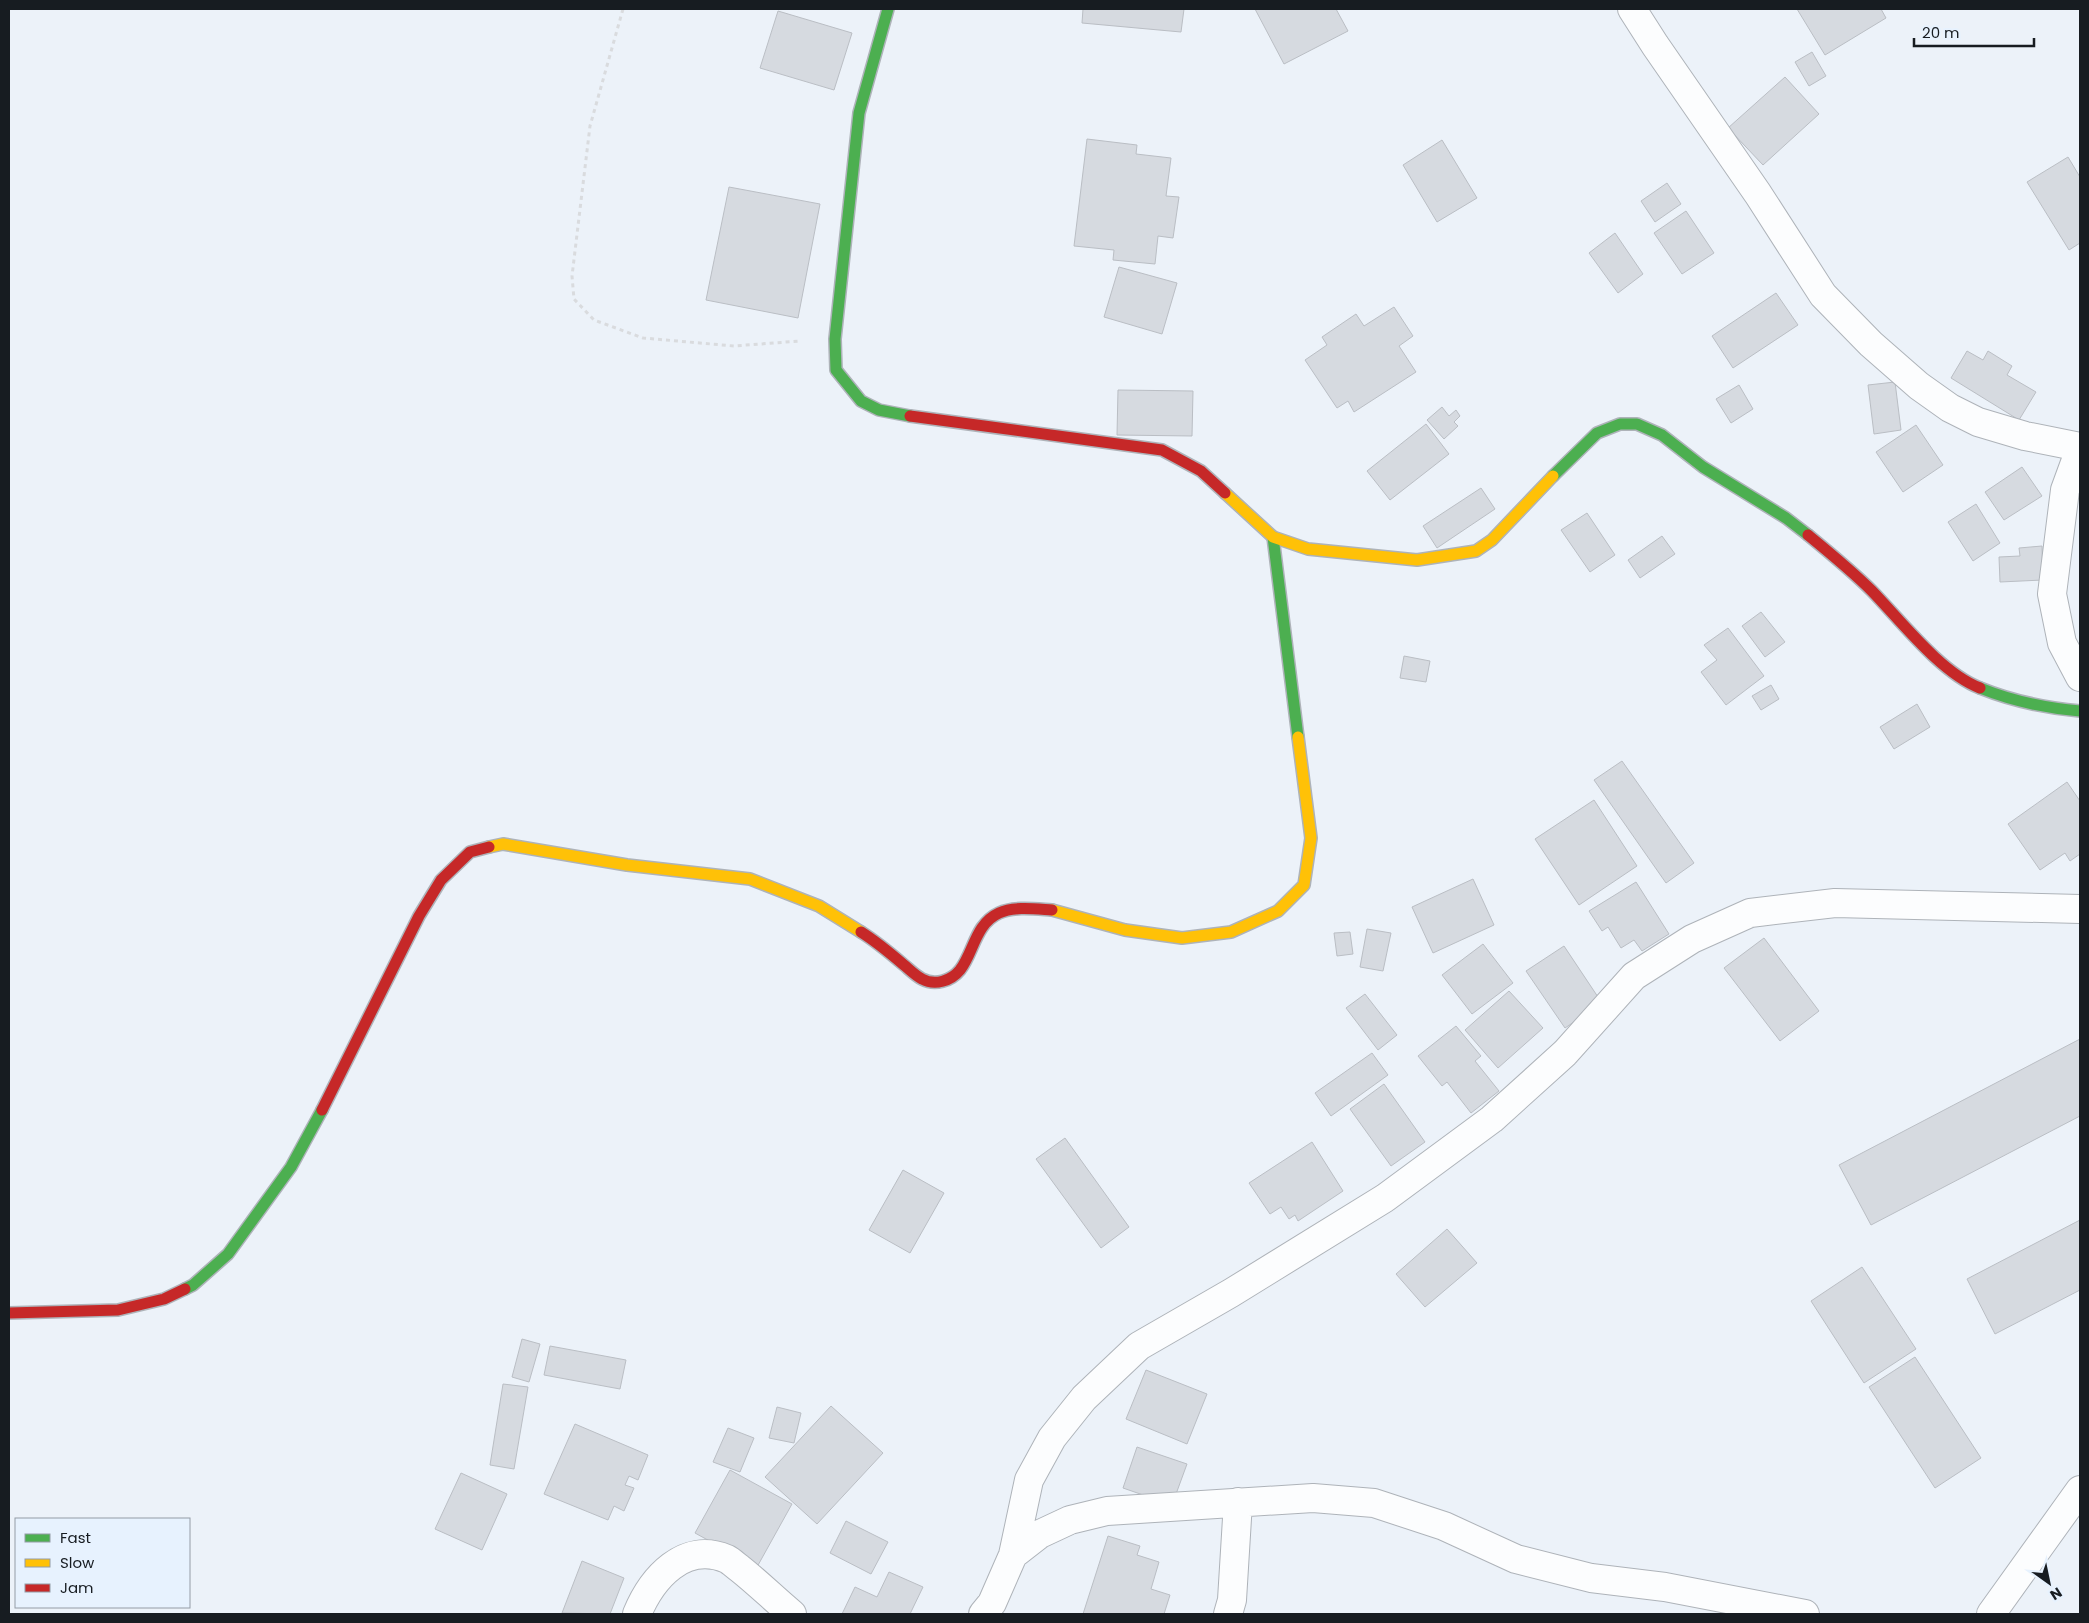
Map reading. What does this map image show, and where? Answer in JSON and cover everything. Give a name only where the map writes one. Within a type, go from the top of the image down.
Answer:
[{"type":"street","points":[[888,9],[859,113],[836,339],[836,370],[861,401],[879,410],[939,421],[1162,450],[1201,471],[1273,537],[1308,549],[1417,560],[1476,551],[1492,540],[1566,463],[1598,433],[1620,424],[1638,424],[1662,435],[1703,467],[1786,518],[1832,554],[1870,589],[1925,648],[1964,682],[1998,696],[2048,708],[2080,711]]},
{"type":"street","points":[[1632,9],[1758,194],[1823,295],[1871,344],[1920,386],[1950,408],[1978,422],[2025,436],[2080,448],[2065,490],[2052,594],[2062,643],[2080,677]]},
{"type":"street","points":[[9,1313],[118,1310],[164,1300],[193,1285],[228,1254],[291,1167],[338,1082],[419,916],[441,880],[470,852],[502,844],[627,865],[750,878],[819,906],[874,940],[921,980],[932,983],[944,981],[960,970],[976,935],[987,922],[999,913],[1028,908],[1057,910],[1125,930],[1182,938],[1232,932],[1278,911],[1304,885],[1311,838],[1273,537]]},
{"type":"street","points":[[982,1614],[992,1603],[1013,1555],[1029,1480],[1052,1438],[1084,1398],[1139,1346],[1232,1292],[1385,1198],[1499,1112],[1565,1053],[1634,976],[1692,939],[1750,913],[1835,903],[2080,909]]},
{"type":"street","points":[[1991,1614],[2080,1490]]},
{"type":"street","points":[[1013,1555],[1040,1534],[1070,1520],[1106,1511],[1312,1498],[1374,1503],[1444,1526],[1516,1559],[1591,1578],[1665,1586],[1805,1614]]},
{"type":"street","points":[[1228,1614],[1232,1600],[1238,1502]]},
{"type":"street","points":[[637,1614],[642,1601],[664,1572],[682,1558],[700,1553],[728,1559],[756,1581],[792,1614]]},
{"type":"path","points":[[623,9],[590,126],[572,276],[574,299],[594,320],[643,338],[734,346],[836,339]]},
{"type":"building","points":[[1083,9],[1184,9],[1181,32],[1082,23]]},
{"type":"building","points":[[1255,9],[1336,9],[1348,31],[1284,64]]},
{"type":"building","points":[[1797,9],[1881,9],[1886,18],[1825,55]]},
{"type":"building","points":[[778,11],[852,33],[834,90],[760,68]]},
{"type":"building","points":[[1812,52],[1826,76],[1809,86],[1795,62]]},
{"type":"building","points":[[1785,77],[1819,114],[1763,165],[1728,128]]},
{"type":"building","points":[[1087,139],[1137,145],[1136,154],[1171,158],[1166,196],[1179,197],[1173,238],[1158,236],[1155,264],[1113,260],[1114,250],[1074,246]]},
{"type":"building","points":[[1442,140],[1477,198],[1437,222],[1403,165]]},
{"type":"building","points":[[2068,157],[2080,177],[2080,243],[2069,250],[2027,182]]},
{"type":"building","points":[[1667,183],[1681,204],[1655,222],[1641,201]]},
{"type":"building","points":[[729,187],[820,204],[798,318],[706,300]]},
{"type":"building","points":[[1686,211],[1714,253],[1682,274],[1654,233]]},
{"type":"building","points":[[1615,233],[1643,274],[1618,293],[1589,253]]},
{"type":"building","points":[[1119,267],[1177,283],[1162,334],[1104,317]]},
{"type":"building","points":[[1776,293],[1798,325],[1733,368],[1712,336]]},
{"type":"building","points":[[1394,307],[1413,336],[1399,346],[1416,372],[1354,412],[1348,401],[1337,408],[1305,360],[1327,345],[1322,337],[1356,314],[1364,326]]},
{"type":"building","points":[[1967,351],[1983,360],[1988,351],[2012,366],[2007,375],[2036,392],[2019,420],[1951,378]]},
{"type":"building","points":[[1895,382],[1901,430],[1874,434],[1868,385]]},
{"type":"building","points":[[1739,385],[1753,409],[1731,423],[1716,399]]},
{"type":"building","points":[[1118,390],[1193,391],[1192,436],[1117,435]]},
{"type":"building","points":[[1442,407],[1449,416],[1456,410],[1460,416],[1454,422],[1458,426],[1444,439],[1427,420]]},
{"type":"building","points":[[1426,424],[1449,454],[1390,500],[1367,471]]},
{"type":"building","points":[[1916,425],[1943,465],[1903,492],[1876,452]]},
{"type":"building","points":[[2022,467],[2042,496],[2004,520],[1985,492]]},
{"type":"building","points":[[1481,488],[1495,509],[1437,548],[1423,526]]},
{"type":"building","points":[[1976,504],[2000,543],[1973,561],[1948,522]]},
{"type":"building","points":[[1587,513],[1615,555],[1590,572],[1561,530]]},
{"type":"building","points":[[1662,536],[1675,554],[1640,578],[1628,560]]},
{"type":"building","points":[[2042,546],[2043,580],[2000,582],[1999,557],[2020,556],[2019,548]]},
{"type":"building","points":[[1761,612],[1785,642],[1765,657],[1742,626]]},
{"type":"building","points":[[1728,628],[1764,676],[1726,705],[1701,672],[1717,660],[1704,645]]},
{"type":"building","points":[[1404,656],[1430,661],[1426,682],[1400,678]]},
{"type":"building","points":[[1771,685],[1779,699],[1761,710],[1752,696]]},
{"type":"building","points":[[1917,704],[1930,727],[1894,749],[1880,727]]},
{"type":"building","points":[[1622,761],[1694,863],[1666,883],[1594,780]]},
{"type":"building","points":[[2067,782],[2080,801],[2080,854],[2070,861],[2065,853],[2040,870],[2008,824]]},
{"type":"building","points":[[1594,800],[1637,866],[1579,905],[1535,839]]},
{"type":"building","points":[[1473,879],[1494,925],[1433,953],[1412,907]]},
{"type":"building","points":[[1636,882],[1669,934],[1642,951],[1634,940],[1621,948],[1608,927],[1602,931],[1589,911]]},
{"type":"building","points":[[1367,929],[1391,933],[1383,971],[1360,967]]},
{"type":"building","points":[[1350,932],[1353,954],[1337,956],[1334,933]]},
{"type":"building","points":[[1764,938],[1819,1011],[1780,1041],[1724,968]]},
{"type":"building","points":[[1483,944],[1513,983],[1472,1014],[1442,975]]},
{"type":"building","points":[[1564,946],[1602,1003],[1565,1028],[1526,971]]},
{"type":"building","points":[[1509,991],[1543,1028],[1498,1068],[1465,1030]]},
{"type":"building","points":[[1365,994],[1397,1035],[1378,1050],[1346,1008]]},
{"type":"building","points":[[1456,1026],[1481,1056],[1475,1061],[1499,1091],[1471,1113],[1447,1082],[1442,1086],[1418,1056]]},
{"type":"building","points":[[2080,1039],[2080,1116],[1871,1225],[1839,1165]]},
{"type":"building","points":[[1372,1053],[1388,1075],[1331,1116],[1315,1093]]},
{"type":"building","points":[[1384,1084],[1425,1142],[1391,1166],[1350,1109]]},
{"type":"building","points":[[1065,1138],[1129,1227],[1101,1248],[1036,1159]]},
{"type":"building","points":[[1312,1142],[1343,1191],[1298,1221],[1295,1215],[1289,1219],[1281,1207],[1270,1214],[1249,1183]]},
{"type":"building","points":[[903,1170],[944,1193],[910,1253],[869,1230]]},
{"type":"building","points":[[2080,1220],[2080,1290],[1995,1334],[1967,1279]]},
{"type":"building","points":[[1447,1229],[1477,1263],[1425,1307],[1396,1274]]},
{"type":"building","points":[[1862,1267],[1916,1349],[1864,1383],[1811,1301]]},
{"type":"building","points":[[522,1339],[540,1344],[529,1382],[512,1377]]},
{"type":"building","points":[[550,1346],[626,1360],[620,1389],[544,1375]]},
{"type":"building","points":[[1915,1357],[1981,1458],[1935,1488],[1869,1387]]},
{"type":"building","points":[[1146,1370],[1207,1394],[1187,1444],[1126,1419]]},
{"type":"building","points":[[503,1384],[528,1387],[514,1469],[490,1465]]},
{"type":"building","points":[[831,1406],[883,1453],[817,1524],[765,1477]]},
{"type":"building","points":[[777,1407],[801,1413],[794,1443],[769,1438]]},
{"type":"building","points":[[575,1424],[648,1455],[638,1480],[629,1476],[625,1485],[634,1488],[624,1511],[614,1506],[608,1520],[544,1494]]},
{"type":"building","points":[[728,1428],[754,1438],[740,1472],[713,1462]]},
{"type":"building","points":[[1137,1447],[1187,1464],[1172,1505],[1123,1488]]},
{"type":"building","points":[[730,1470],[792,1504],[757,1567],[695,1533]]},
{"type":"building","points":[[461,1473],[507,1494],[482,1550],[435,1529]]},
{"type":"building","points":[[846,1521],[888,1542],[871,1574],[830,1553]]},
{"type":"building","points":[[1108,1536],[1140,1546],[1137,1555],[1159,1562],[1151,1589],[1170,1595],[1164,1614],[1083,1614]]},
{"type":"building","points":[[582,1561],[624,1578],[610,1614],[562,1613]]},
{"type":"building","points":[[889,1572],[923,1587],[910,1614],[842,1614],[855,1587],[877,1597]]},
{"type":"traffic: fast","points":[[888,9],[859,113],[835,339],[836,370],[861,401],[879,410],[910,416]]},
{"type":"traffic: fast","points":[[1553,476],[1597,433],[1620,424],[1637,424],[1662,435],[1703,467],[1786,518],[1808,535]]},
{"type":"traffic: fast","points":[[1273,537],[1298,737]]},
{"type":"traffic: fast","points":[[1980,688],[2004,697],[2029,703],[2080,711]]},
{"type":"traffic: fast","points":[[185,1289],[193,1285],[228,1254],[291,1167],[322,1110]]},
{"type":"traffic: slow","points":[[1225,493],[1273,537],[1308,549],[1417,560],[1476,551],[1492,540],[1553,476]]},
{"type":"traffic: slow","points":[[1052,910],[1125,930],[1182,938],[1231,932],[1278,911],[1304,885],[1311,838],[1298,737]]},
{"type":"traffic: slow","points":[[489,847],[503,844],[627,865],[750,879],[819,906],[861,932]]},
{"type":"traffic: jam","points":[[910,416],[1162,450],[1201,471],[1225,493]]},
{"type":"traffic: jam","points":[[1808,535],[1872,591],[1937,659],[1965,681],[1980,688]]},
{"type":"traffic: jam","points":[[322,1110],[419,916],[441,880],[470,852],[489,847]]},
{"type":"traffic: jam","points":[[861,932],[920,978],[937,982],[947,980],[960,970],[980,931],[991,918],[1011,909],[1052,910]]},
{"type":"traffic: jam","points":[[9,1313],[118,1310],[164,1299],[185,1289]]}]
